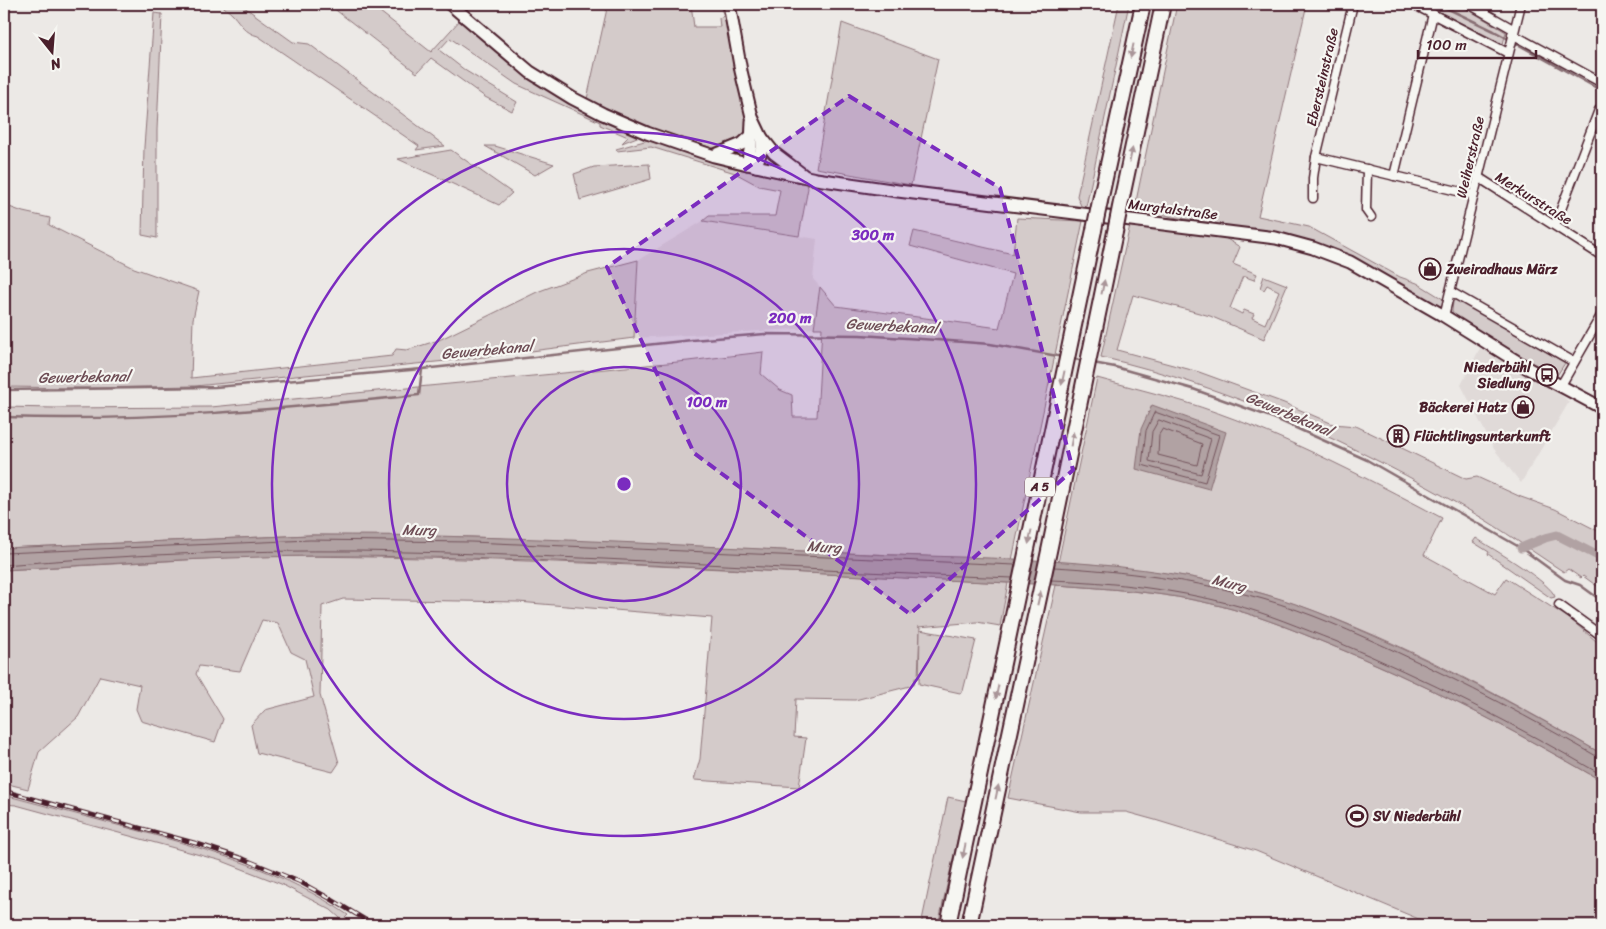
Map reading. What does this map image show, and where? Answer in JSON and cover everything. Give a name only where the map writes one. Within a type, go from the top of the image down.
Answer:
[{"type":"highway","name":"A 5","points":[[948,925],[1143,4]]},
{"type":"highway","name":"A 5","points":[[969,925],[1163,4]]},
{"type":"main road","name":"Murgtalstraße","points":[[450,4],[530,72],[572,98],[647,133],[714,156],[806,177],[898,191],[1276,238],[1313,248],[1350,262],[1444,316],[1529,370],[1602,408]]},
{"type":"main road","points":[[730,4],[741,71],[757,137],[762,148],[751,165]]},
{"type":"main road","points":[[714,156],[757,137]]},
{"type":"main road","points":[[757,137],[806,177]]},
{"type":"street","name":"Ebersteinstraße","points":[[1314,198],[1313,178],[1316,156],[1352,4]]},
{"type":"street","points":[[1413,4],[1508,52]]},
{"type":"street","points":[[1468,4],[1512,36],[1602,83]]},
{"type":"street","name":"Weiherstraße","points":[[1444,316],[1521,4]]},
{"type":"street","points":[[1394,176],[1433,14]]},
{"type":"street","points":[[1555,226],[1600,110]]},
{"type":"street","points":[[1316,156],[1474,195]]},
{"type":"street","points":[[1367,169],[1366,210],[1371,217]]},
{"type":"street","name":"Merkurstraße","points":[[1478,177],[1602,256]]},
{"type":"street","points":[[1451,292],[1574,362]]},
{"type":"street","points":[[1560,387],[1602,314]]},
{"type":"street","points":[[1559,605],[1602,636]]},
{"type":"highlighted area","points":[[849,96],[1000,188],[1073,470],[910,614],[694,453],[607,267]]},
{"type":"shaded area","points":[[220,4],[240,4],[293,42],[309,44],[445,146],[416,150],[419,146],[258,36],[246,30]]},
{"type":"shaded area","points":[[328,4],[370,4],[431,52],[461,19],[512,64],[544,88],[578,108],[637,135],[637,137],[622,143],[628,137],[600,125],[600,122],[516,84],[450,38],[439,50],[466,71],[517,102],[512,111],[485,97],[431,58],[417,73]]},
{"type":"shaded area","points":[[608,4],[691,4],[694,27],[720,27],[719,18],[724,16],[719,4],[726,4],[746,109],[747,124],[744,136],[733,145],[721,149],[713,148],[621,119],[587,99]]},
{"type":"shaded area","points":[[1119,4],[1129,4],[1086,207],[1081,206],[1077,196]]},
{"type":"shaded area","points":[[1177,4],[1307,4],[1258,216],[1309,227],[1400,277],[1417,283],[1444,300],[1441,307],[1397,284],[1255,230],[1172,217],[1135,206]]},
{"type":"shaded area","points":[[1424,4],[1457,4],[1462,6],[1506,32],[1503,44]]},
{"type":"shaded area","points":[[154,13],[162,14],[157,130],[157,238],[142,235],[144,147]]},
{"type":"shaded area","points":[[842,23],[938,59],[911,185],[816,168]]},
{"type":"shaded area","points":[[648,140],[738,169],[807,184],[808,188],[799,236],[703,221],[709,216],[775,216],[780,190],[759,186],[735,173],[651,147],[617,151],[616,149]]},
{"type":"shaded area","points":[[485,146],[495,146],[554,164],[535,175]]},
{"type":"shaded area","points":[[451,150],[512,193],[499,205],[398,159]]},
{"type":"shaded area","points":[[649,164],[651,179],[580,200],[574,174],[594,167]]},
{"type":"shaded area","points":[[4,205],[23,212],[50,218],[49,225],[134,268],[199,291],[193,319],[191,378],[392,356],[396,349],[407,350],[439,340],[537,292],[588,273],[638,260],[634,338],[476,358],[195,386],[4,387]]},
{"type":"shaded area","points":[[1017,218],[1083,221],[1012,560],[471,537],[310,535],[4,548],[4,407],[211,407],[688,361],[763,352],[761,374],[780,390],[792,395],[793,417],[817,417],[822,328],[814,328],[820,287],[836,306],[999,328],[1013,274],[910,246],[914,231],[1013,254]]},
{"type":"shaded area","points":[[703,221],[817,239],[813,279],[820,287],[814,328],[634,338],[638,260]]},
{"type":"shaded area","points":[[1130,225],[1225,238],[1240,247],[1233,264],[1257,274],[1254,280],[1243,276],[1230,308],[1242,314],[1244,310],[1254,314],[1252,318],[1265,324],[1279,291],[1267,285],[1264,290],[1260,288],[1264,276],[1287,285],[1264,339],[1210,316],[1133,295],[1117,350],[1199,372],[1284,403],[1333,424],[1356,426],[1466,479],[1477,477],[1521,497],[1555,509],[1602,533],[1601,589],[1583,576],[1581,578],[1568,569],[1564,572],[1484,519],[1428,487],[1338,441],[1197,384],[1101,357]]},
{"type":"shaded area","points":[[1455,300],[1459,300],[1565,363],[1556,377],[1455,318],[1452,311]]},
{"type":"shaded area","points":[[1480,348],[1555,390],[1569,402],[1521,483],[1494,449],[1461,385]]},
{"type":"shaded area","points":[[1097,378],[1185,402],[1284,439],[1348,469],[1442,518],[1424,555],[1495,594],[1506,578],[1570,619],[1602,646],[1602,754],[1522,708],[1439,665],[1354,626],[1310,610],[1267,595],[1216,582],[1163,573],[1058,563]]},
{"type":"shaded area","points":[[1476,538],[1544,583],[1555,597],[1551,598],[1488,554],[1489,552],[1473,542]]},
{"type":"shaded area","points":[[256,556],[538,561],[1008,583],[1000,626],[977,622],[918,627],[920,628],[918,678],[915,678],[914,685],[855,700],[796,699],[794,737],[806,738],[799,787],[694,780],[700,759],[712,618],[518,602],[343,599],[322,606],[320,695],[339,763],[333,772],[257,753],[251,725],[265,710],[314,697],[305,659],[291,652],[278,623],[262,620],[240,671],[199,666],[196,674],[223,719],[215,742],[141,721],[136,709],[140,685],[100,676],[78,717],[39,752],[28,789],[4,783],[4,570]]},
{"type":"shaded area","points":[[1056,585],[1167,595],[1232,609],[1268,621],[1304,634],[1398,674],[1501,725],[1602,781],[1602,923],[1599,925],[1433,925],[1256,851],[1155,820],[1126,812],[1081,812],[1008,798]]},
{"type":"shaded area","points":[[920,630],[976,640],[963,691],[960,693],[919,684]]},
{"type":"shaded area","points":[[4,795],[167,839],[248,864],[324,900],[348,915],[345,918],[346,925],[341,925],[340,918],[331,910],[281,884],[222,861],[16,805],[4,804]]},
{"type":"shaded area","points":[[948,797],[966,801],[938,925],[921,925]]},
{"type":"water","points":[[1152,405],[1226,432],[1209,489],[1136,469],[1141,429]]},
{"type":"water","points":[[310,535],[520,538],[1016,559],[1116,566],[1215,582],[1282,599],[1316,612],[1401,648],[1478,686],[1602,754],[1602,781],[1535,743],[1433,691],[1328,644],[1232,609],[1189,599],[1145,592],[1056,585],[445,557],[270,557],[4,570],[4,548]]},
{"type":"waterway","points":[[1438,4],[1494,31],[1602,91]]},
{"type":"waterway","name":"Gewerbekanal","points":[[4,390],[215,387],[422,369],[765,334],[860,335],[990,344],[1063,357]]},
{"type":"waterway","name":"Gewerbekanal","points":[[1071,358],[1083,361]]},
{"type":"waterway","name":"Gewerbekanal","points":[[1093,363],[1115,367],[1193,389],[1276,419],[1367,460],[1521,548],[1565,580],[1580,585],[1602,601]]},
{"type":"waterway","points":[[4,417],[108,418],[160,416],[315,405],[419,395],[422,369]]},
{"type":"waterway","points":[[1521,548],[1557,535],[1602,558]]},
{"type":"railway","points":[[4,791],[195,843],[244,859],[300,882],[374,925]]},
{"type":"place","name":"Zweiradhaus März","points":[[1430,269]]},
{"type":"place","name":"Niederbühl Siedlung","points":[[1547,375]]},
{"type":"place","name":"Bäckerei Hatz","points":[[1523,407]]},
{"type":"place","name":"Flüchtlingsunterkunft","points":[[1398,436]]},
{"type":"place","name":"SV Niederbühl","points":[[1357,816]]},
{"type":"water label","name":"Murg","points":[[419,530]]},
{"type":"water label","name":"Murg","points":[[824,547]]},
{"type":"water label","name":"Murg","points":[[1229,583]]}]
